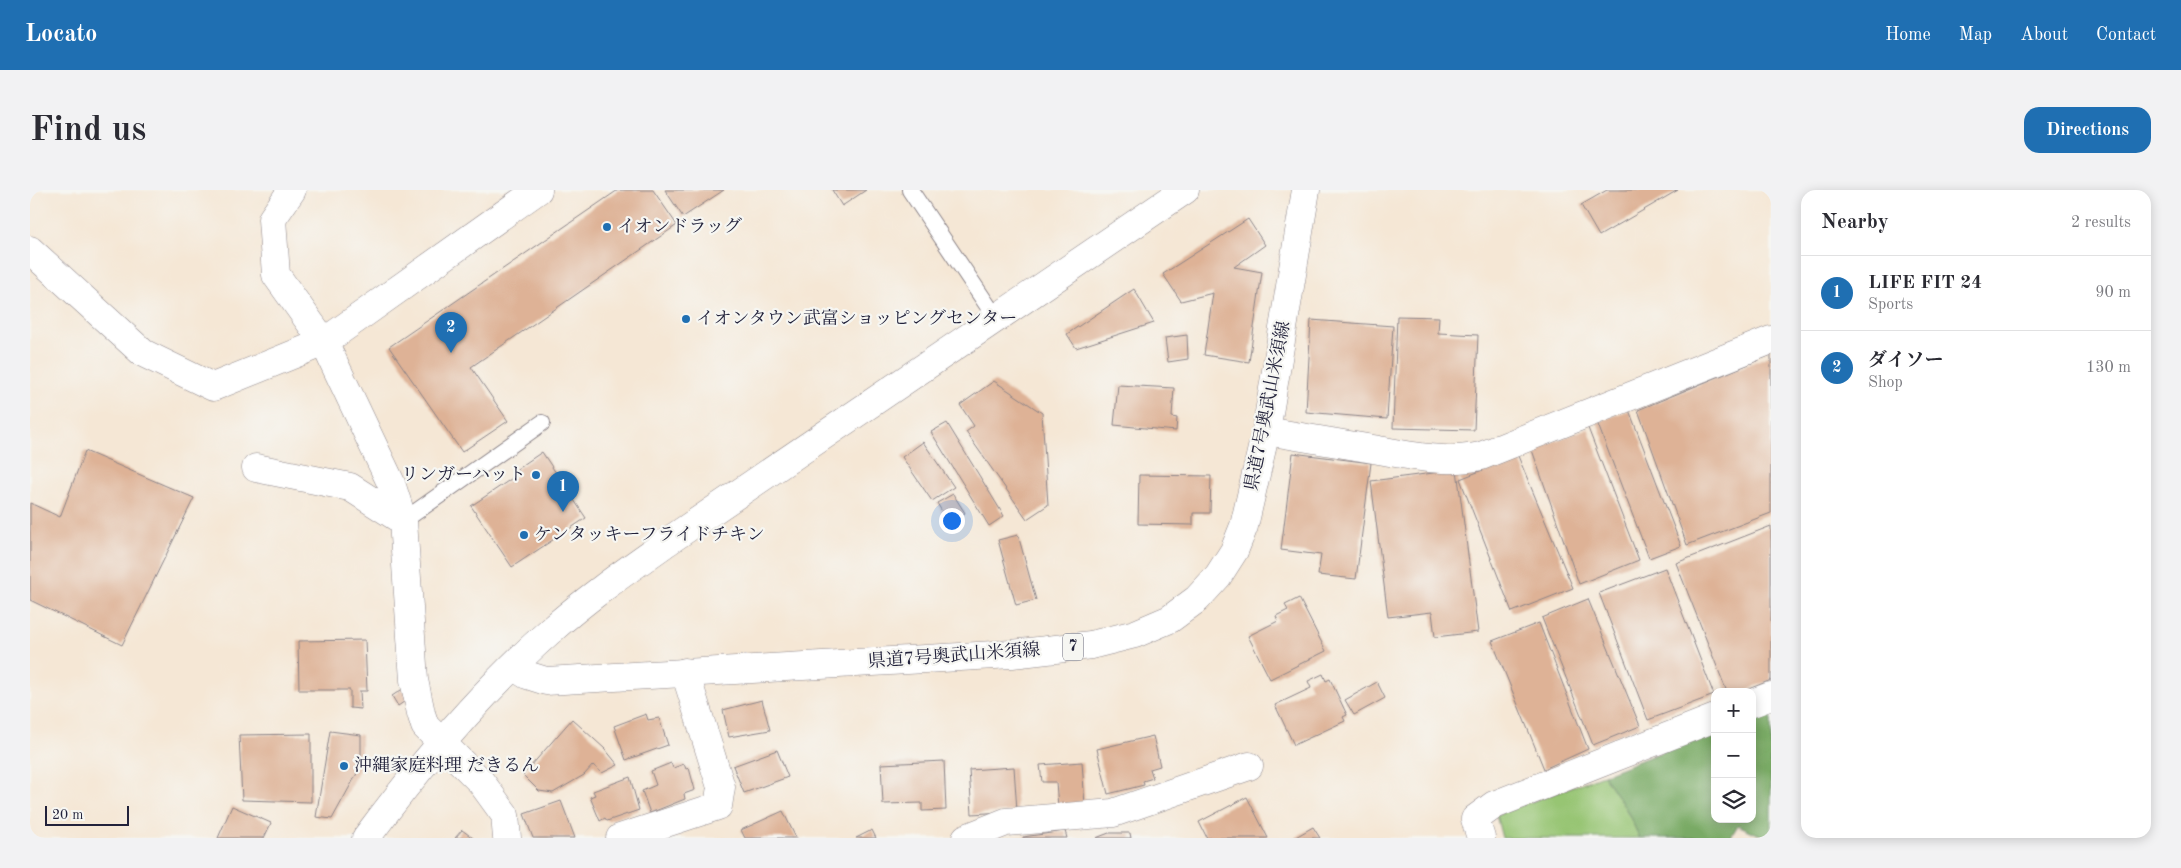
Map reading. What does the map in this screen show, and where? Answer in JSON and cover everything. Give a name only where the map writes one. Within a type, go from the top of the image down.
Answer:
[{"type":"street","points":[[292,190],[272,220],[276,275],[324,342],[391,483],[403,521],[414,680],[425,726],[481,782],[505,816],[507,838]]},
{"type":"street","points":[[30,250],[143,353],[213,386],[324,342],[538,190]]},
{"type":"street","points":[[366,838],[441,741],[549,632],[608,584],[1185,190]]},
{"type":"street","name":"県道7号奥武山米須線","points":[[514,667],[527,675],[546,681],[1012,654],[1091,645],[1134,634],[1170,618],[1197,599],[1226,564],[1234,551],[1244,526],[1266,431],[1306,190]]},
{"type":"street","points":[[1266,431],[1448,461],[1467,459],[1480,456],[1771,340]]},
{"type":"street","points":[[256,468],[350,487],[403,521]]},
{"type":"street","points":[[620,838],[718,806],[721,787],[685,672]]},
{"type":"street","points":[[1756,702],[1771,696]]},
{"type":"street","points":[[1481,838],[1475,819],[1494,805],[1711,720]]},
{"type":"street","points":[[966,838],[1006,822],[1113,813],[1249,766]]},
{"type":"lane","points":[[910,190],[996,318]]},
{"type":"lane","points":[[403,521],[542,423]]},
{"type":"green space","points":[[1771,709],[1771,838],[1766,838],[1738,825],[1730,838],[1640,838],[1626,809],[1603,775],[1711,733],[1711,823],[1756,823],[1756,715]]},
{"type":"green space","points":[[1603,775],[1626,809],[1640,838],[1502,838],[1496,815]]},
{"type":"building","points":[[618,190],[653,190],[677,225],[471,367],[508,421],[462,452],[389,347]]},
{"type":"building","points":[[665,190],[724,190],[683,217]]},
{"type":"building","points":[[832,190],[866,190],[842,206]]},
{"type":"building","points":[[1607,190],[1678,190],[1599,236],[1581,205]]},
{"type":"building","points":[[1248,219],[1265,245],[1234,267],[1262,272],[1249,362],[1204,355],[1213,293],[1181,301],[1163,274]]},
{"type":"building","points":[[1134,289],[1154,323],[1076,348],[1067,334]]},
{"type":"building","points":[[1397,316],[1439,317],[1438,333],[1478,335],[1474,430],[1393,428]]},
{"type":"building","points":[[1311,320],[1393,326],[1387,419],[1306,412]]},
{"type":"building","points":[[1187,335],[1188,359],[1168,362],[1165,338]]},
{"type":"building","points":[[1771,355],[1771,513],[1687,545],[1638,410]]},
{"type":"building","points":[[994,381],[1042,413],[1048,505],[1027,519],[966,432],[974,426],[960,405]]},
{"type":"building","points":[[1118,385],[1174,388],[1172,417],[1177,418],[1176,431],[1114,425]]},
{"type":"building","points":[[1629,410],[1681,546],[1649,558],[1597,422]]},
{"type":"building","points":[[947,423],[1004,516],[989,526],[931,432]]},
{"type":"building","points":[[1588,428],[1639,560],[1579,584],[1532,450]]},
{"type":"building","points":[[923,442],[954,487],[932,501],[902,457]]},
{"type":"building","points":[[85,451],[194,498],[122,645],[30,600],[30,503],[60,517]]},
{"type":"building","points":[[542,452],[586,518],[512,567],[471,506],[520,473],[517,469]]},
{"type":"building","points":[[1293,453],[1371,463],[1356,579],[1318,575],[1321,555],[1281,550]]},
{"type":"building","points":[[1518,456],[1573,588],[1512,612],[1460,479]]},
{"type":"building","points":[[1457,470],[1478,632],[1435,637],[1432,612],[1388,617],[1371,481]]},
{"type":"building","points":[[1139,475],[1211,476],[1210,513],[1193,513],[1193,525],[1138,524]]},
{"type":"building","points":[[953,494],[965,513],[949,523],[937,503]]},
{"type":"building","points":[[1771,526],[1771,680],[1751,688],[1725,688],[1676,563]]},
{"type":"building","points":[[1018,535],[1036,600],[1016,605],[998,540]]},
{"type":"building","points":[[1665,568],[1711,688],[1711,696],[1648,720],[1599,593]]},
{"type":"building","points":[[1299,598],[1326,651],[1270,679],[1248,636],[1278,621],[1276,616],[1288,610],[1285,605]]},
{"type":"building","points":[[1588,599],[1640,726],[1593,745],[1542,618]]},
{"type":"building","points":[[1539,623],[1588,749],[1544,769],[1492,641]]},
{"type":"building","points":[[365,640],[367,691],[360,691],[361,709],[350,708],[350,690],[299,690],[298,641]]},
{"type":"building","points":[[1323,674],[1326,681],[1330,679],[1347,715],[1343,717],[1345,721],[1294,745],[1275,705],[1311,688],[1308,681]]},
{"type":"building","points":[[1377,682],[1385,698],[1354,715],[1345,700]]},
{"type":"building","points":[[404,688],[411,697],[398,706],[392,696]]},
{"type":"building","points":[[762,700],[770,730],[729,737],[723,710]]},
{"type":"building","points":[[646,714],[648,720],[659,718],[668,745],[626,760],[614,726]]},
{"type":"building","points":[[572,719],[605,749],[618,765],[602,773],[593,765],[584,775],[553,793],[539,791],[523,775]]},
{"type":"building","points":[[330,731],[361,735],[361,766],[332,819],[316,817]]},
{"type":"building","points":[[311,734],[311,802],[242,800],[239,735]]},
{"type":"building","points":[[1153,736],[1160,766],[1150,769],[1153,778],[1143,781],[1144,785],[1108,794],[1097,749]]},
{"type":"building","points":[[777,750],[788,777],[744,793],[733,766]]},
{"type":"building","points":[[944,761],[946,810],[922,811],[922,803],[883,804],[881,764]]},
{"type":"building","points":[[1082,762],[1085,805],[1058,807],[1056,782],[1042,782],[1040,765]]},
{"type":"building","points":[[671,763],[673,768],[684,764],[686,769],[689,768],[695,790],[684,794],[685,799],[650,813],[642,791],[656,785],[651,771]]},
{"type":"building","points":[[1014,767],[1017,811],[972,814],[969,770]]},
{"type":"building","points":[[630,777],[639,810],[607,821],[605,818],[600,821],[590,797],[595,795],[593,791]]},
{"type":"building","points":[[1247,797],[1268,838],[1207,838],[1199,822]]},
{"type":"building","points":[[561,801],[575,838],[533,838],[524,814]]},
{"type":"building","points":[[232,806],[271,823],[264,838],[218,838]]},
{"type":"building","points":[[783,811],[796,838],[745,838],[741,830]]},
{"type":"building","points":[[1313,827],[1320,838],[1294,838]]},
{"type":"building","points":[[462,830],[473,838],[455,838]]},
{"type":"building","points":[[872,830],[876,838],[856,838]]},
{"type":"building","points":[[1065,831],[1067,838],[1023,838],[1023,837]]},
{"type":"building","points":[[1109,833],[1130,833],[1131,838],[1096,838]]},
{"type":"place","name":"イオンドラッグ","points":[[607,227]]},
{"type":"place","name":"イオンタウン武富ショッピングセンター","points":[[686,319]]},
{"type":"place","name":"ダイソー","points":[[451,353]]},
{"type":"place","name":"リンガーハット","points":[[536,475]]},
{"type":"place","name":"LIFE FIT 24","points":[[563,512]]},
{"type":"place","name":"ケンタッキーフライドチキン","points":[[524,535]]},
{"type":"place","name":"沖縄家庭料理 だきるん","points":[[344,766]]}]
